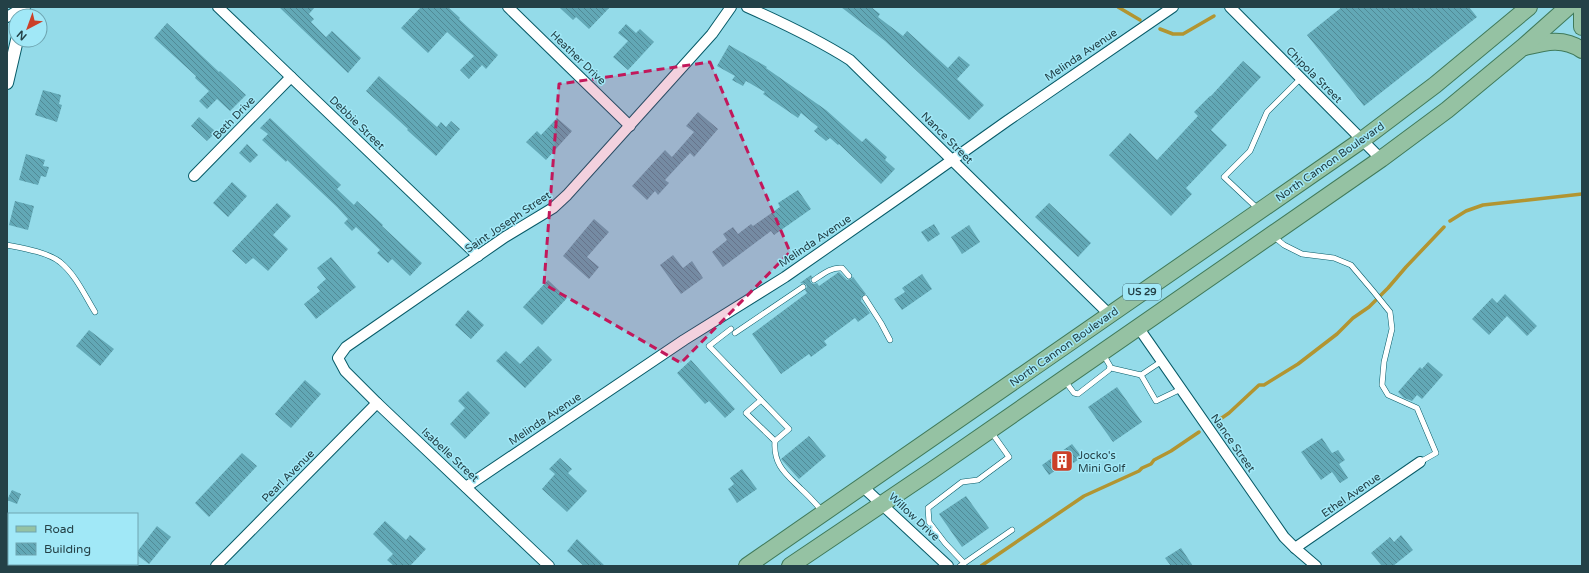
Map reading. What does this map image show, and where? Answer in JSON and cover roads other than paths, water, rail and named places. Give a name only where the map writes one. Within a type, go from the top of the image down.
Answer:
[{"type":"main road","points":[[1482,47],[1499,28],[1510,7]]},
{"type":"main road","name":"North Cannon Boulevard","points":[[747,566],[1362,140],[1435,86],[1529,7]]},
{"type":"main road","name":"US 29","points":[[790,566],[1381,159],[1447,110],[1523,47],[1568,7]]},
{"type":"main road","points":[[1582,7],[1582,27]]},
{"type":"main road","points":[[1523,47],[1556,41],[1567,43],[1582,50]]},
{"type":"street","points":[[7,18],[24,7]]},
{"type":"street","name":"Debbie Street","points":[[218,7],[478,256]]},
{"type":"street","name":"Heather Drive","points":[[508,7],[630,126]]},
{"type":"street","name":"Saint Joseph Street","points":[[338,358],[346,347],[478,256],[554,208],[712,34],[731,7]]},
{"type":"street","name":"Nance Street","points":[[747,7],[828,46],[850,60],[1110,315]]},
{"type":"street","name":"Melinda Avenue","points":[[466,487],[684,340],[785,276],[1173,7]]},
{"type":"street","name":"Chipola Street","points":[[1230,7],[1381,159]]},
{"type":"street","points":[[7,83],[15,48]]},
{"type":"street","name":"Beth Drive","points":[[194,176],[291,77]]},
{"type":"street","name":"Nance Street","points":[[1138,327],[1284,537],[1316,566]]},
{"type":"street","name":"Isabelle Street","points":[[338,358],[345,371],[549,566]]},
{"type":"street","name":"Pearl Avenue","points":[[216,566],[378,403]]},
{"type":"street","name":"Ethel Avenue","points":[[1295,548],[1420,462]]},
{"type":"street","name":"Willow Drive","points":[[862,486],[948,566]]},
{"type":"lane","points":[[1261,211],[1224,177],[1250,151],[1267,112],[1301,78]]},
{"type":"lane","points":[[1272,234],[1284,245],[1302,254],[1334,258],[1351,266],[1390,312],[1392,329],[1384,362],[1382,385],[1388,395],[1417,408],[1436,453],[1420,462]]},
{"type":"lane","points":[[7,245],[44,255],[60,262],[74,278],[96,312]]},
{"type":"lane","points":[[814,280],[829,270],[836,268],[842,268],[849,276]]},
{"type":"lane","points":[[803,287],[709,346],[789,429],[775,441],[774,450],[776,458],[782,470],[824,513]]},
{"type":"lane","points":[[865,298],[890,340]]},
{"type":"lane","points":[[1102,352],[1111,368],[1141,375],[1162,361]]},
{"type":"lane","points":[[1063,379],[1074,393],[1078,394],[1111,368]]},
{"type":"lane","points":[[1141,375],[1156,401],[1181,389]]},
{"type":"lane","points":[[761,400],[746,412],[775,441]]},
{"type":"lane","points":[[989,430],[1009,457],[978,480],[962,482],[928,508],[929,522],[962,565],[1012,530]]},
{"type":"waterway","points":[[1118,7],[1140,20]]},
{"type":"waterway","points":[[1160,29],[1173,34],[1183,34],[1214,16]]},
{"type":"waterway","points":[[1450,221],[1466,211],[1483,205],[1582,194]]},
{"type":"waterway","points":[[1216,422],[1229,413],[1259,385],[1264,385],[1298,364],[1337,334],[1353,318],[1369,307],[1444,227]]},
{"type":"waterway","points":[[981,566],[1084,496],[1139,471],[1199,432]]},
{"type":"place","name":"Jocko's Mini Golf","points":[[1062,461]]}]
